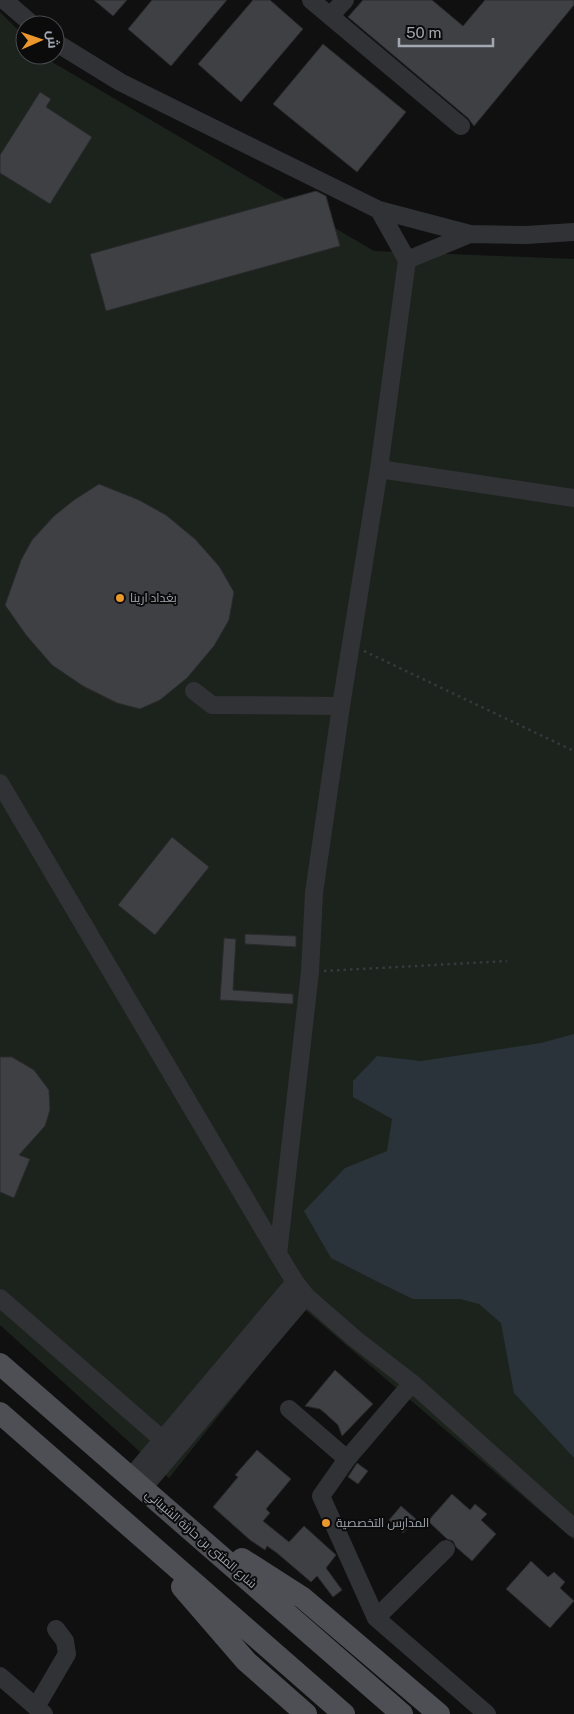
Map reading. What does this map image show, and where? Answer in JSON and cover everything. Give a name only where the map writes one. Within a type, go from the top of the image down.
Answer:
[{"type":"main road","name":"شارع المثنى بن حارثة الشيباني","points":[[0,1364],[402,1714]]},
{"type":"main road","points":[[0,1413],[344,1714]]},
{"type":"main road","points":[[174,1515],[303,1598],[439,1714]]},
{"type":"main road","points":[[127,1524],[246,1661],[306,1714]]},
{"type":"street","points":[[4,0],[21,15]]},
{"type":"street","points":[[311,0],[461,126]]},
{"type":"street","points":[[330,16],[345,0]]},
{"type":"street","points":[[65,48],[120,82],[379,210],[470,234],[526,235],[574,232]]},
{"type":"street","points":[[278,1254],[310,972],[314,893],[341,706],[379,469],[407,260],[379,210]]},
{"type":"street","points":[[407,260],[470,234]]},
{"type":"street","points":[[379,469],[574,498]]},
{"type":"street","points":[[194,691],[212,705],[341,706]]},
{"type":"street","points":[[0,783],[295,1282],[306,1296],[354,1338],[412,1384],[574,1528]]},
{"type":"street","points":[[169,1445],[295,1282]]},
{"type":"street","points":[[137,1482],[306,1296]]},
{"type":"street","points":[[0,1298],[169,1445]]},
{"type":"street","points":[[412,1384],[347,1459],[321,1496],[376,1618],[487,1714]]},
{"type":"street","points":[[289,1409],[347,1459]]},
{"type":"street","points":[[376,1618],[446,1549]]},
{"type":"street","points":[[0,1676],[40,1710],[67,1654],[65,1641],[56,1629]]},
{"type":"path","points":[[351,645],[574,751]]},
{"type":"path","points":[[310,972],[507,961]]},
{"type":"shaded area","points":[[0,12],[15,27],[15,65],[57,65],[374,251],[574,259],[574,1540],[304,1309],[169,1478],[0,1325]]},
{"type":"shaded area","points":[[574,1034],[574,1458],[514,1393],[501,1323],[479,1304],[460,1299],[413,1299],[331,1258],[304,1211],[345,1168],[387,1151],[392,1119],[353,1097],[353,1081],[377,1056],[421,1061],[541,1043]]},
{"type":"building","points":[[94,0],[127,0],[113,16]]},
{"type":"building","points":[[152,0],[227,0],[171,66],[128,29]]},
{"type":"building","points":[[253,0],[270,0],[303,29],[241,102],[198,64]]},
{"type":"building","points":[[363,0],[432,0],[463,26],[485,0],[574,0],[574,5],[474,126],[468,118],[348,17]]},
{"type":"building","points":[[323,44],[406,112],[357,172],[273,104]]},
{"type":"building","points":[[40,92],[51,99],[46,107],[92,137],[50,204],[0,173],[0,155]]},
{"type":"building","points":[[316,191],[326,196],[340,246],[106,311],[90,254]]},
{"type":"building","name":"بغداد ارينا","points":[[99,484],[139,500],[166,515],[195,539],[219,566],[234,592],[229,620],[214,646],[187,678],[160,700],[140,709],[117,703],[83,686],[52,665],[26,635],[5,605],[21,560],[32,540],[54,516]]},
{"type":"building","points":[[172,837],[209,867],[155,935],[118,905]]},
{"type":"building","points":[[245,934],[296,936],[296,947],[245,944]]},
{"type":"building","points":[[224,938],[236,939],[233,990],[293,994],[293,1004],[220,1000]]},
{"type":"building","points":[[0,1057],[12,1057],[34,1070],[49,1090],[50,1110],[45,1126],[19,1155],[30,1159],[14,1198],[0,1192]]},
{"type":"building","points":[[335,1370],[373,1404],[342,1436],[338,1425],[320,1409],[305,1406]]},
{"type":"building","points":[[257,1450],[291,1479],[266,1509],[270,1513],[263,1521],[289,1542],[304,1526],[336,1555],[326,1568],[342,1590],[333,1597],[317,1576],[311,1582],[267,1546],[265,1550],[250,1540],[213,1507],[238,1477],[235,1475]]},
{"type":"building","points":[[357,1463],[368,1471],[358,1484],[348,1477]]},
{"type":"building","points":[[452,1494],[470,1510],[475,1504],[487,1514],[481,1520],[496,1534],[472,1561],[456,1547],[453,1541],[447,1539],[428,1521]]},
{"type":"building","points":[[401,1506],[416,1519],[403,1533],[389,1520]]},
{"type":"building","points":[[531,1561],[548,1577],[554,1572],[565,1582],[560,1588],[574,1601],[550,1628],[506,1589]]},
{"type":"place","name":"بغداد ارينا","points":[[120,598]]},
{"type":"place","name":"المدارس التخصصية","points":[[326,1523]]}]
